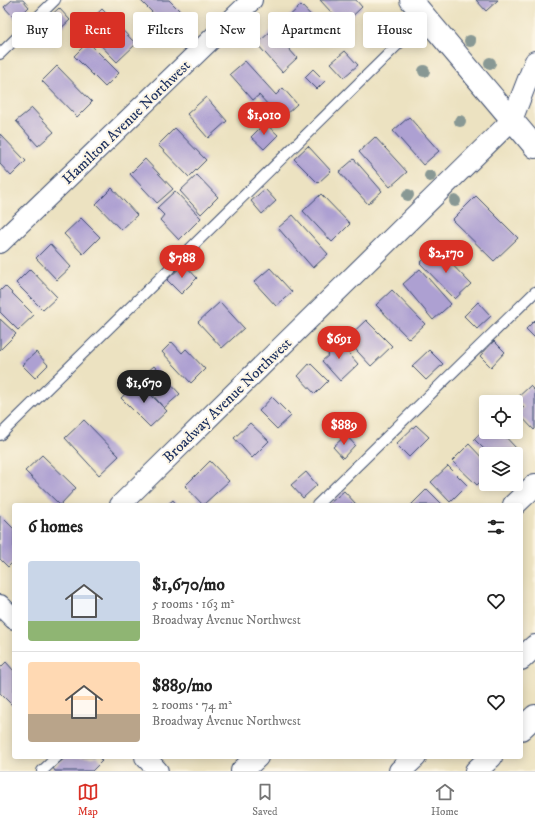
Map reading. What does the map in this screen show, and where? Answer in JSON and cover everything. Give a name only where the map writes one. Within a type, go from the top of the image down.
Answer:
[{"type":"main road","points":[[411,0],[422,12]]},
{"type":"main road","points":[[427,18],[535,147]]},
{"type":"main road","points":[[516,503],[535,485]]},
{"type":"main road","points":[[523,657],[535,646]]},
{"type":"main road","points":[[523,727],[535,716]]},
{"type":"main road","points":[[242,771],[255,759]]},
{"type":"main road","points":[[400,771],[413,759]]},
{"type":"main road","points":[[476,771],[489,759]]},
{"type":"street","name":"Hamilton Avenue Northwest","points":[[0,243],[252,0]]},
{"type":"street","name":"Broadway Avenue Northwest","points":[[122,503],[512,120],[535,61]]},
{"type":"street","points":[[148,759],[158,771]]},
{"type":"lane","points":[[0,54],[55,0]]},
{"type":"lane","points":[[0,435],[394,48]]},
{"type":"lane","points":[[319,503],[535,292]]},
{"type":"lane","points":[[42,771],[55,759]]},
{"type":"building","points":[[12,0],[23,0],[29,7],[24,12],[12,12],[12,16],[4,7]]},
{"type":"building","points":[[140,0],[169,0],[181,12],[152,12]]},
{"type":"building","points":[[320,0],[356,0],[362,7],[355,14],[355,12],[331,12]]},
{"type":"building","points":[[476,0],[498,0],[486,11]]},
{"type":"building","points":[[301,5],[308,12],[294,12]]},
{"type":"building","points":[[59,8],[70,20],[62,27],[62,12],[55,12]]},
{"type":"building","points":[[125,33],[133,41],[133,47],[117,62],[103,48],[125,48]]},
{"type":"building","points":[[268,34],[268,48],[288,48],[297,58],[282,72],[260,47],[260,41]]},
{"type":"building","points":[[82,48],[94,48],[119,73],[105,87],[74,56]]},
{"type":"building","points":[[345,51],[358,65],[344,77],[331,63]]},
{"type":"building","points":[[245,61],[276,95],[283,88],[297,104],[281,119],[259,95],[253,100],[230,74]]},
{"type":"building","points":[[57,66],[92,102],[77,117],[42,81]]},
{"type":"building","points":[[313,69],[325,81],[317,89],[305,77]]},
{"type":"building","points":[[206,97],[227,121],[208,138],[187,114]]},
{"type":"building","points":[[32,108],[54,132],[38,146],[16,121]]},
{"type":"building","points":[[409,117],[439,151],[423,165],[393,131]]},
{"type":"building","points":[[265,123],[278,135],[264,149],[251,137]]},
{"type":"building","points":[[175,128],[206,160],[189,177],[158,145]]},
{"type":"building","points":[[0,134],[26,161],[11,176],[0,164]]},
{"type":"building","points":[[375,137],[407,172],[390,187],[359,152]]},
{"type":"building","points":[[308,146],[331,171],[318,183],[294,159]]},
{"type":"building","points":[[145,159],[173,189],[157,203],[130,174]]},
{"type":"building","points":[[354,159],[382,191],[368,204],[339,172]]},
{"type":"building","points":[[197,175],[218,197],[201,214],[180,191]]},
{"type":"building","points":[[112,188],[137,215],[121,230],[96,204]]},
{"type":"building","points":[[265,189],[276,201],[262,214],[251,201]]},
{"type":"building","points":[[175,191],[201,218],[179,240],[160,220],[164,215],[157,208]]},
{"type":"building","points":[[321,194],[350,224],[332,242],[303,211]]},
{"type":"building","points":[[476,196],[518,238],[494,261],[452,220]]},
{"type":"building","points":[[293,215],[328,254],[313,268],[278,228]]},
{"type":"building","points":[[81,218],[100,237],[83,254],[64,234]]},
{"type":"building","points":[[50,244],[71,267],[57,280],[36,258]]},
{"type":"building","points":[[436,248],[471,284],[455,299],[420,263]]},
{"type":"building","points":[[184,264],[197,278],[181,294],[167,280]]},
{"type":"building","points":[[270,268],[292,292],[276,306],[254,282]]},
{"type":"building","points":[[30,269],[57,297],[43,310],[16,283]]},
{"type":"building","points":[[420,269],[451,304],[433,320],[403,284]]},
{"type":"building","points":[[5,286],[34,315],[18,330],[0,312],[0,291]]},
{"type":"building","points":[[392,290],[425,324],[409,339],[376,305]]},
{"type":"building","points":[[220,302],[244,328],[222,348],[198,322]]},
{"type":"building","points":[[478,302],[491,316],[477,329],[464,316]]},
{"type":"building","points":[[0,319],[16,334],[0,350]]},
{"type":"building","points":[[366,320],[392,346],[371,366],[346,339]]},
{"type":"building","points":[[535,320],[535,338],[526,329]]},
{"type":"building","points":[[336,339],[358,364],[340,381],[322,361],[329,355],[324,350]]},
{"type":"building","points":[[494,341],[505,352],[491,367],[480,356]]},
{"type":"building","points":[[172,342],[182,353],[186,349],[205,369],[191,383],[162,352]]},
{"type":"building","points":[[429,350],[443,364],[426,380],[412,366]]},
{"type":"building","points":[[36,352],[48,365],[35,378],[22,365]]},
{"type":"building","points":[[310,363],[328,381],[315,394],[298,376]]},
{"type":"building","points":[[154,366],[180,394],[164,408],[139,379]]},
{"type":"building","points":[[138,382],[167,411],[150,427],[121,398]]},
{"type":"building","points":[[530,386],[535,391],[534,430],[523,418],[523,395],[520,395]]},
{"type":"building","points":[[272,397],[291,416],[277,429],[259,411]]},
{"type":"building","points":[[84,420],[119,456],[99,475],[65,438]]},
{"type":"building","points":[[250,423],[269,441],[252,458],[234,438]]},
{"type":"building","points":[[416,425],[429,437],[409,457],[396,444]]},
{"type":"building","points":[[479,434],[479,439],[508,439],[515,447],[482,447],[474,439]]},
{"type":"building","points":[[346,435],[355,445],[343,458],[333,447]]},
{"type":"building","points":[[469,444],[479,455],[479,483],[477,485],[452,461]]},
{"type":"building","points":[[42,455],[76,488],[62,503],[58,503],[25,471]]},
{"type":"building","points":[[210,461],[229,481],[205,503],[201,503],[185,486]]},
{"type":"building","points":[[448,466],[467,485],[450,502],[431,482]]},
{"type":"building","points":[[306,472],[317,485],[303,498],[291,485]]},
{"type":"building","points":[[427,489],[441,503],[413,503]]},
{"type":"building","points":[[344,491],[355,503],[330,503]]},
{"type":"building","points":[[0,515],[12,527],[12,563],[8,567],[0,559]]},
{"type":"building","points":[[6,662],[12,669],[12,705],[0,693],[0,668]]},
{"type":"building","points":[[64,759],[100,759],[102,761],[92,771],[55,771],[53,768]]}]
